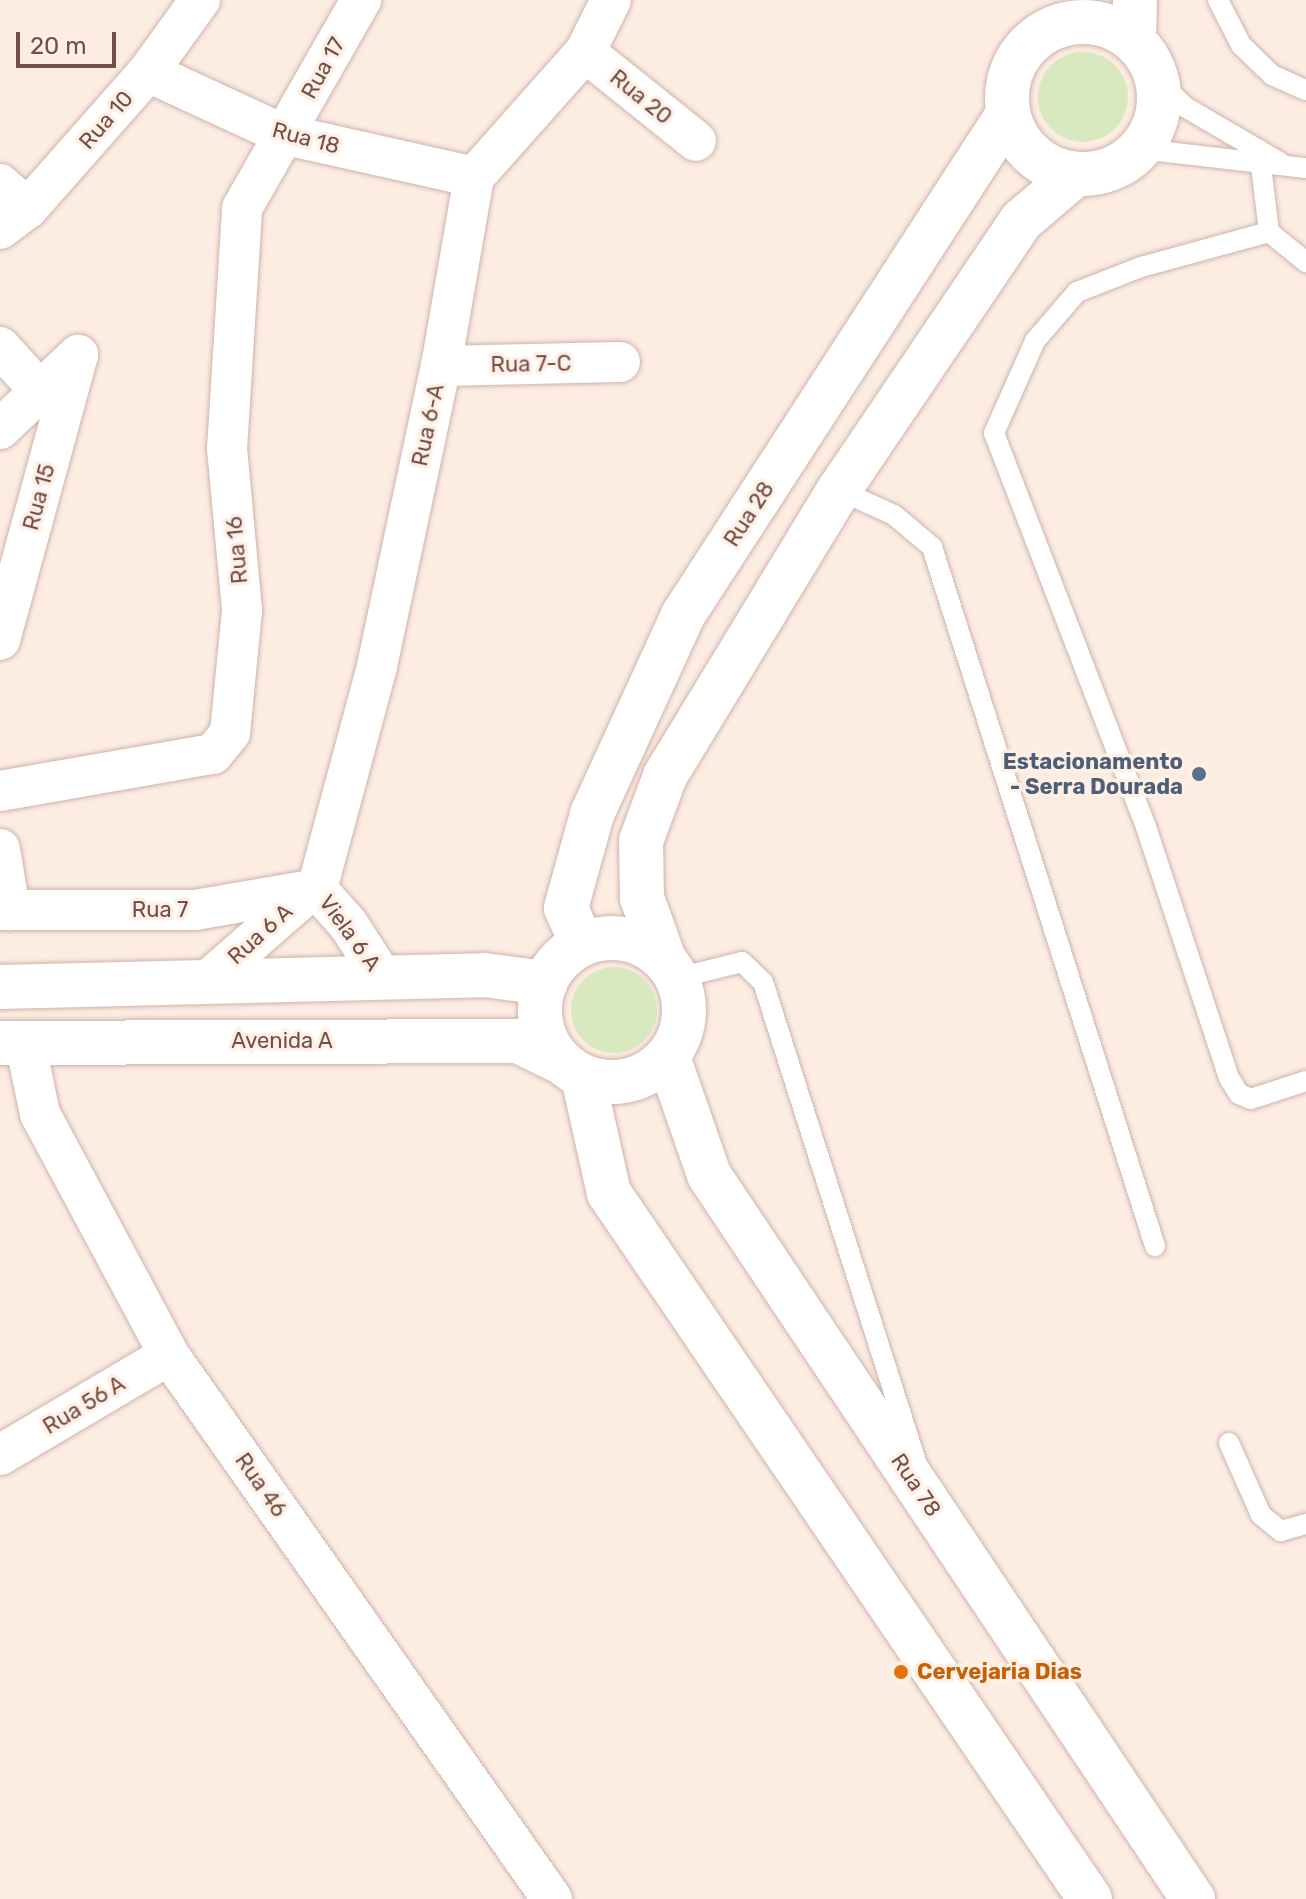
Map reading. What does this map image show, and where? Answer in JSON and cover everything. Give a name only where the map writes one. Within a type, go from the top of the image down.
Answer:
[{"type":"main road","points":[[571,1069],[629,1081],[668,1057],[685,1018],[671,968],[642,898],[641,841],[665,776],[839,490],[1021,221],[1076,174],[1122,164],[1141,149],[1160,106],[1159,81],[1135,20],[1091,22],[1050,16],[1013,67],[1008,114],[1017,137],[1032,155],[1076,174]]},
{"type":"main road","name":"Rua 28","points":[[582,944],[566,908],[592,814],[683,615],[1008,114]]},
{"type":"main road","points":[[671,968],[625,939],[582,944],[554,966],[545,983],[540,1024],[571,1069],[609,1193],[1090,1899]]},
{"type":"main road","points":[[0,987],[484,975],[545,983]]},
{"type":"main road","name":"Avenida A","points":[[12,1042],[518,1041],[571,1069]]},
{"type":"main road","name":"Rua 78","points":[[668,1057],[709,1175],[1193,1899]]},
{"type":"street","name":"Rua 10","points":[[9,207],[148,72],[200,0]]},
{"type":"street","name":"Rua 17","points":[[282,134],[312,92],[361,0]]},
{"type":"street","points":[[474,177],[585,52],[611,0]]},
{"type":"street","name":"Rua 20","points":[[585,52],[696,141]]},
{"type":"street","name":"Rua 18","points":[[148,72],[282,134],[474,177]]},
{"type":"street","name":"Rua 16","points":[[0,791],[213,754],[230,733],[242,610],[227,449],[242,208],[282,134]]},
{"type":"street","name":"Rua 6-A","points":[[317,889],[377,666],[441,366],[474,177]]},
{"type":"street","points":[[0,347],[40,391],[0,429]]},
{"type":"street","name":"Rua 15","points":[[0,640],[78,355],[40,391]]},
{"type":"street","name":"Rua 7-C","points":[[441,366],[620,362]]},
{"type":"street","points":[[0,849],[5,910]]},
{"type":"street","name":"Rua 7","points":[[5,910],[195,910],[317,889]]},
{"type":"street","name":"Viela 6 A","points":[[317,889],[348,924],[382,977]]},
{"type":"street","name":"Rua 6 A","points":[[206,982],[317,889]]},
{"type":"street","name":"Rua 46","points":[[12,1042],[40,1114],[169,1355],[552,1899]]},
{"type":"street","name":"Rua 56 A","points":[[0,1455],[169,1355]]},
{"type":"lane","points":[[1218,0],[1241,45],[1272,75],[1306,90]]},
{"type":"lane","points":[[1159,81],[1185,107],[1258,156],[1269,232],[1306,262]]},
{"type":"lane","points":[[1141,149],[1258,156],[1306,168]]},
{"type":"lane","points":[[1269,232],[1141,267],[1077,292],[1035,341],[994,433],[1145,824],[1229,1078],[1239,1094],[1251,1099],[1306,1081]]},
{"type":"lane","points":[[839,490],[894,515],[932,547],[1155,1246]]},
{"type":"lane","points":[[671,968],[742,962],[763,982],[931,1507]]},
{"type":"lane","points":[[1229,1443],[1261,1515],[1281,1531],[1306,1524]]},
{"type":"green space","points":[[1083,52],[1100,55],[1115,65],[1125,80],[1128,97],[1125,114],[1115,129],[1100,139],[1083,142],[1066,139],[1051,129],[1041,114],[1038,97],[1041,80],[1051,65],[1066,55]]},
{"type":"green space","points":[[606,967],[622,967],[645,979],[654,993],[657,1010],[654,1027],[645,1041],[622,1053],[606,1053],[590,1046],[578,1034],[571,1018],[571,1002],[578,986],[590,974]]},
{"type":"place","name":"Estacionamento - Serra Dourada","points":[[1199,774]]},
{"type":"place","name":"Cervejaria Dias","points":[[901,1672]]}]
